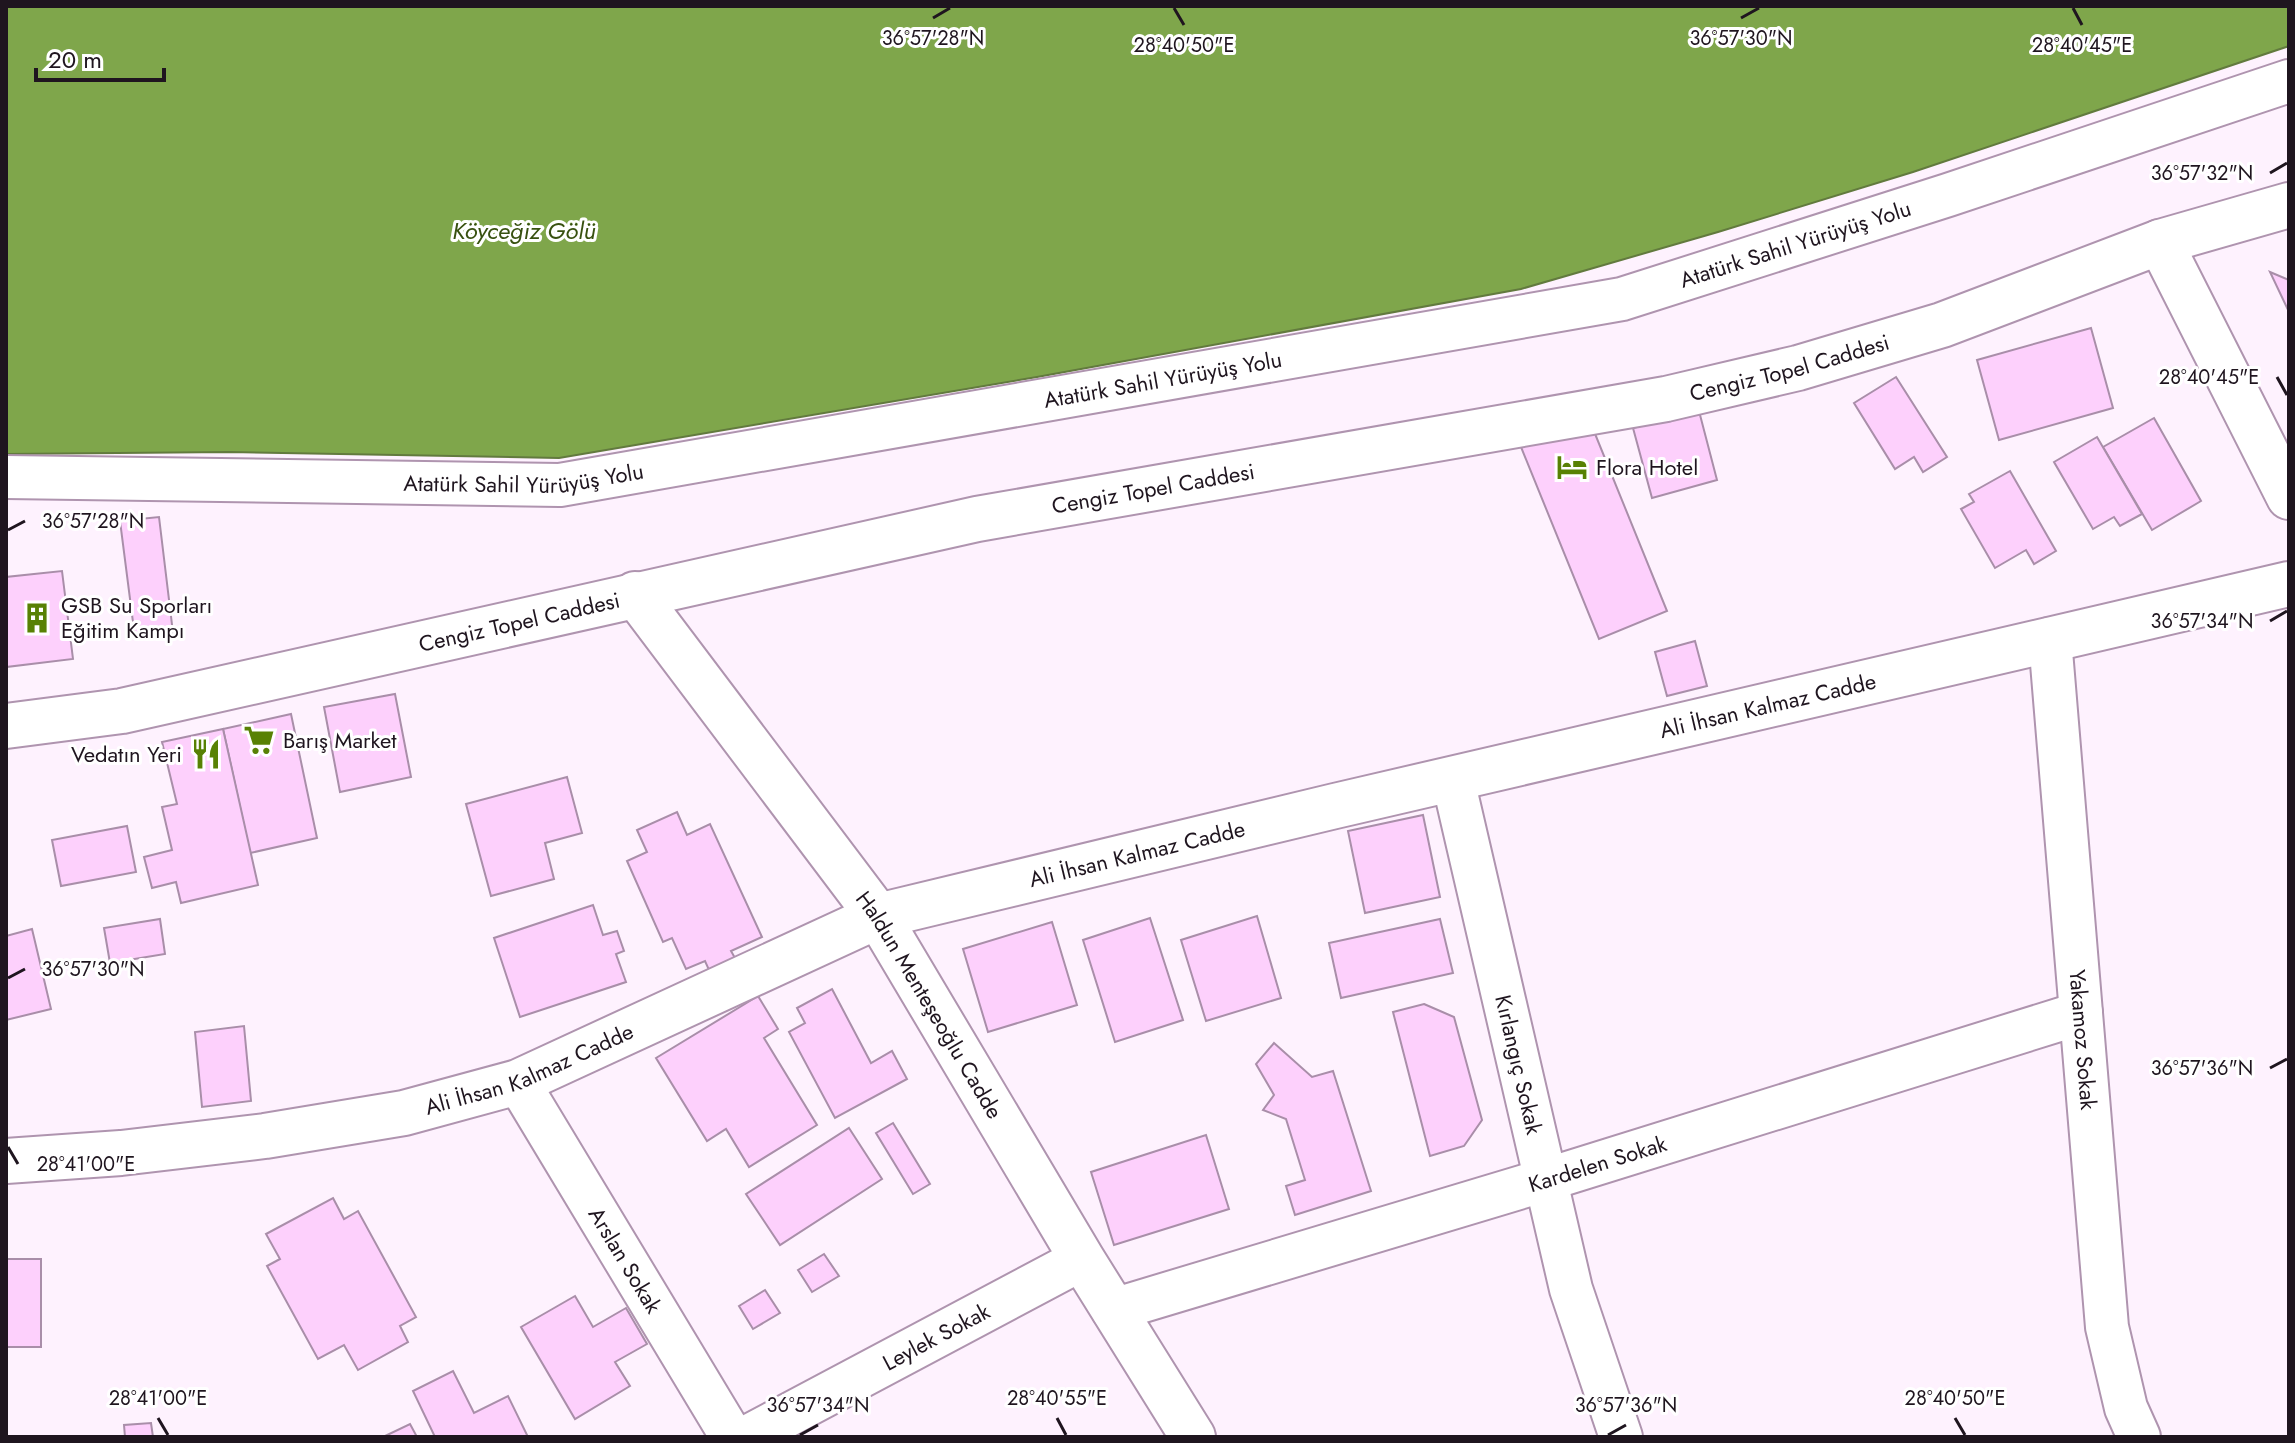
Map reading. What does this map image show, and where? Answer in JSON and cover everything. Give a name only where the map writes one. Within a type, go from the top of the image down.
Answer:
[{"type":"street","name":"Atatürk Sahil Yürüyüş Yolu","points":[[6,477],[560,485],[1622,299],[1948,195],[2289,81]]},
{"type":"street","name":"Cengiz Topel Caddesi","points":[[6,726],[122,711],[977,519],[1666,399],[1798,368],[1942,325],[2160,242],[2289,205]]},
{"type":"street","points":[[2160,242],[2289,497]]},
{"type":"street","name":"Ali İhsan Kalmaz Cadde","points":[[6,1161],[121,1153],[265,1136],[404,1113],[518,1082],[878,916],[2289,584]]},
{"type":"street","name":"Haldun Menteşeoğlu Cadde","points":[[635,594],[878,916],[1082,1259],[1193,1437]]},
{"type":"street","name":"Yakamoz Sokak","points":[[2050,639],[2107,1327],[2126,1408],[2139,1437]]},
{"type":"street","name":"Kırlangıç Sokak","points":[[1453,780],[1571,1289],[1621,1437]]},
{"type":"street","name":"Kardelen Sokak","points":[[1113,1310],[1545,1180],[2081,1013]]},
{"type":"street","name":"Arslan Sokak","points":[[518,1082],[732,1437]]},
{"type":"street","name":"Leylek Sokak","points":[[747,1437],[1082,1259]]},
{"type":"water","name":"Köyceğiz Gölü","points":[[6,6],[2289,6],[2289,46],[1913,172],[1521,289],[1037,377],[559,458],[230,452],[6,454]]},
{"type":"building","points":[[2270,272],[2289,280],[2289,312]]},
{"type":"building","points":[[2091,328],[2113,408],[1999,440],[1977,360]]},
{"type":"building","points":[[1896,377],[1947,457],[1923,472],[1914,457],[1895,469],[1854,403]]},
{"type":"building","points":[[1699,411],[1717,480],[1652,498],[1633,428]]},
{"type":"building","points":[[2154,418],[2201,501],[2152,530],[2103,447]]},
{"type":"building","points":[[1589,419],[1667,611],[1599,639],[1521,447]]},
{"type":"building","points":[[2097,437],[2142,514],[2120,526],[2114,517],[2093,529],[2054,462]]},
{"type":"building","points":[[2010,471],[2056,551],[2034,564],[2026,550],[1995,568],[1961,509],[1974,502],[1969,494]]},
{"type":"building","points":[[159,517],[173,633],[135,638],[120,521]]},
{"type":"building","name":"GSB Su Sporları Eğitim Kampı","points":[[62,571],[73,659],[6,667],[6,577]]},
{"type":"building","points":[[1695,641],[1707,686],[1667,696],[1655,652]]},
{"type":"building","points":[[395,694],[411,777],[340,792],[324,707]]},
{"type":"building","points":[[291,714],[317,838],[250,853],[223,729]]},
{"type":"building","points":[[223,729],[258,885],[181,903],[176,882],[152,888],[144,857],[172,850],[162,807],[177,804],[162,742]]},
{"type":"building","points":[[567,777],[582,833],[545,843],[554,879],[491,896],[466,804]]},
{"type":"building","points":[[677,812],[687,835],[710,824],[762,937],[731,951],[735,958],[709,970],[705,961],[686,969],[672,938],[663,942],[627,861],[647,852],[637,830]]},
{"type":"building","points":[[1423,815],[1440,897],[1365,913],[1348,831]]},
{"type":"building","points":[[127,826],[136,872],[61,886],[52,840]]},
{"type":"building","points":[[593,905],[603,935],[617,931],[624,951],[616,954],[626,982],[520,1017],[494,938]]},
{"type":"building","points":[[1257,916],[1281,998],[1206,1021],[1181,940]]},
{"type":"building","points":[[1150,918],[1183,1020],[1115,1042],[1083,940]]},
{"type":"building","points":[[160,919],[165,954],[110,963],[104,928]]},
{"type":"building","points":[[1440,919],[1453,973],[1341,998],[1329,943]]},
{"type":"building","points":[[1052,922],[1077,1005],[988,1032],[963,949]]},
{"type":"building","points":[[32,929],[51,1009],[6,1020],[6,936]]},
{"type":"building","points":[[832,989],[871,1063],[892,1051],[907,1079],[835,1118],[789,1032],[805,1023],[797,1008]]},
{"type":"building","points":[[758,996],[778,1029],[764,1038],[817,1125],[749,1167],[726,1129],[707,1141],[656,1058]]},
{"type":"building","points":[[1424,1004],[1454,1017],[1482,1120],[1464,1146],[1430,1156],[1393,1012]]},
{"type":"building","points":[[244,1026],[251,1101],[202,1107],[195,1032]]},
{"type":"building","points":[[1274,1043],[1312,1077],[1333,1071],[1371,1191],[1295,1215],[1286,1186],[1305,1180],[1286,1119],[1263,1110],[1274,1095],[1256,1064]]},
{"type":"building","points":[[893,1123],[930,1184],[913,1194],[876,1133]]},
{"type":"building","points":[[849,1128],[882,1179],[780,1245],[746,1194]]},
{"type":"building","points":[[1206,1135],[1229,1209],[1114,1245],[1091,1172]]},
{"type":"building","points":[[333,1198],[344,1219],[358,1211],[416,1317],[400,1326],[408,1342],[358,1370],[344,1345],[318,1359],[267,1266],[280,1259],[266,1234]]},
{"type":"building","points":[[824,1254],[839,1276],[812,1292],[798,1270]]},
{"type":"building","points":[[6,1259],[41,1259],[41,1347],[6,1347]]},
{"type":"building","points":[[765,1290],[780,1313],[753,1329],[739,1306]]},
{"type":"building","points":[[575,1296],[593,1327],[626,1308],[647,1344],[615,1362],[630,1386],[575,1419],[521,1327]]},
{"type":"building","points":[[453,1371],[474,1413],[508,1396],[528,1437],[435,1437],[413,1391]]},
{"type":"building","points":[[151,1423],[153,1437],[125,1437],[124,1425]]},
{"type":"building","points":[[410,1424],[417,1437],[383,1437]]},
{"type":"place","name":"Flora Hotel","points":[[1572,467]]},
{"type":"place","name":"GSB Su Sporları Eğitim Kampı","points":[[37,618]]},
{"type":"place","name":"Barış Market","points":[[259,740]]},
{"type":"place","name":"Vedatın Yeri","points":[[206,754]]}]
